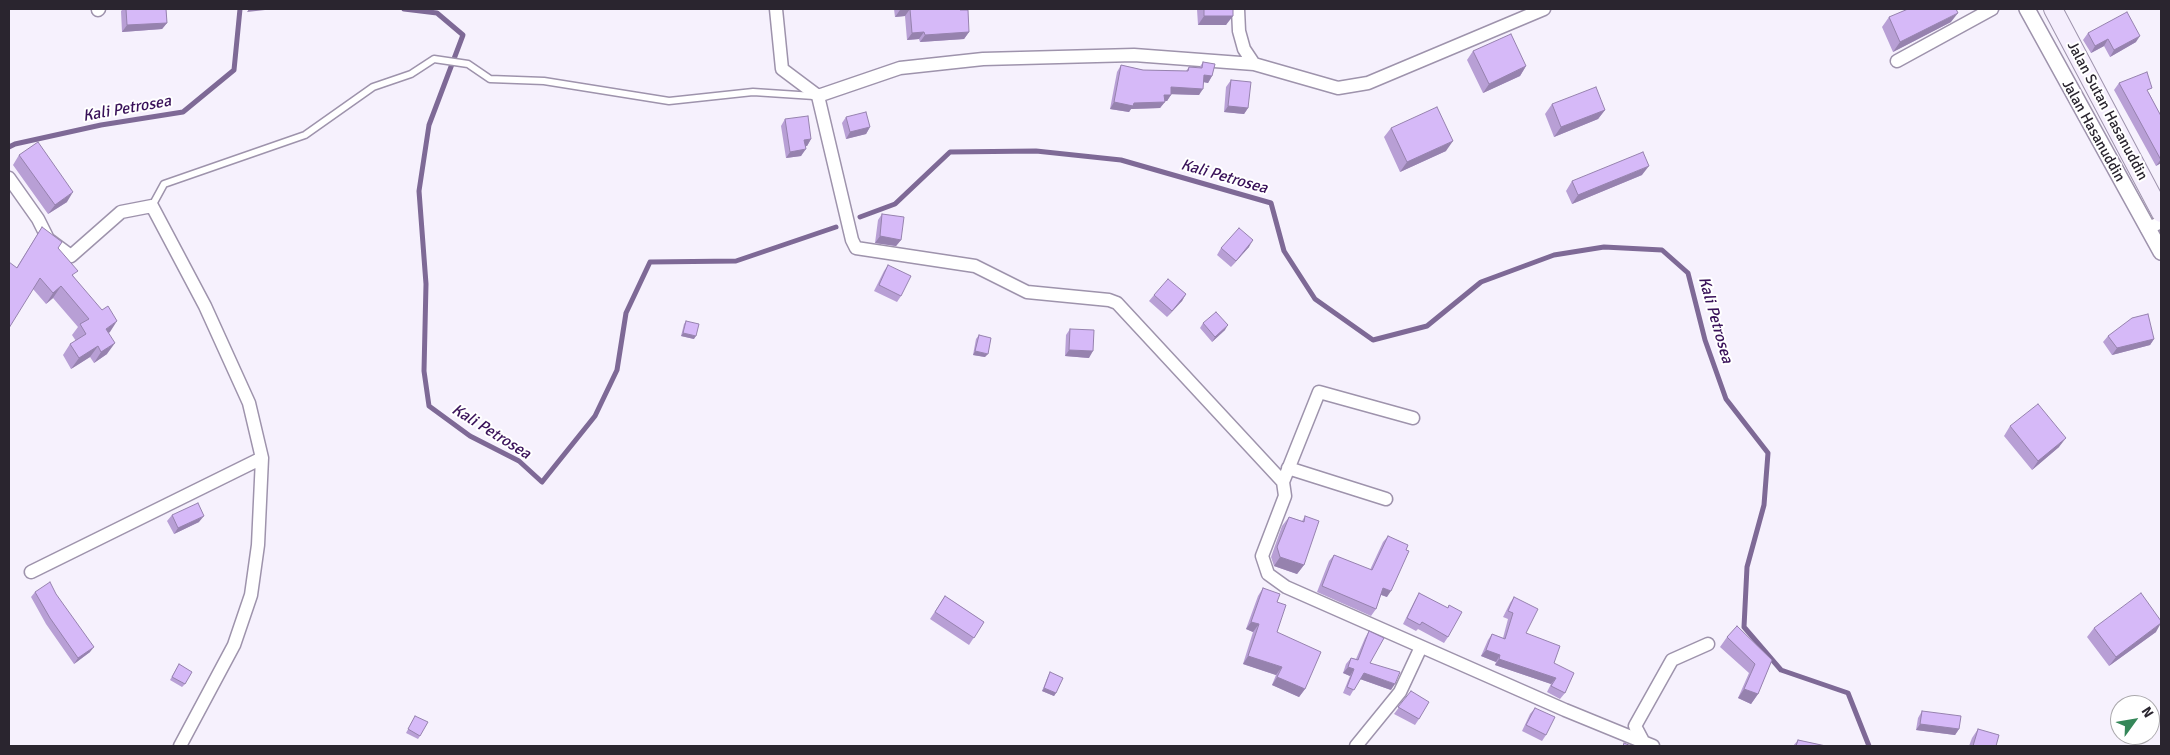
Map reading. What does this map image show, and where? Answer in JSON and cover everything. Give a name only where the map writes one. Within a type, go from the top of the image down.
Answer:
[{"type":"main road","name":"Jalan Sutan Hasanuddin","points":[[2052,9],[2161,213]]},
{"type":"street","points":[[776,9],[782,68],[818,96],[852,240],[856,248],[976,266],[1028,292],[1109,300],[1117,303],[1283,482],[1286,496],[1262,556],[1268,574],[1286,587],[1646,745]]},
{"type":"street","points":[[1238,9],[1239,31],[1244,49],[1254,64]]},
{"type":"street","points":[[818,96],[900,68],[983,59],[1134,56],[1254,64],[1338,88],[1368,83],[1544,9]]},
{"type":"street","points":[[1897,61],[1992,9]]},
{"type":"street","name":"Jalan Hasanuddin","points":[[2027,9],[2154,226],[2161,252]]},
{"type":"street","points":[[9,178],[38,219],[48,239],[71,256],[121,212],[152,206],[205,306],[249,403],[262,458],[258,544],[252,595],[234,645],[180,746]]},
{"type":"street","points":[[1283,482],[1320,392],[1413,418]]},
{"type":"street","points":[[32,572],[262,458]]},
{"type":"street","points":[[1288,468],[1386,499]]},
{"type":"street","points":[[1646,745],[1636,726],[1672,660],[1708,644]]},
{"type":"street","points":[[1356,746],[1400,692],[1422,647]]},
{"type":"lane","points":[[152,206],[164,184],[305,135],[373,87],[411,74],[434,59],[468,64],[490,79],[544,81],[669,100],[753,92],[818,96]]},
{"type":"building","points":[[126,9],[166,9],[167,23],[127,25]]},
{"type":"building","points":[[910,9],[968,10],[969,32],[925,35],[924,32],[912,33]]},
{"type":"building","points":[[1204,9],[1233,9],[1233,16],[1204,16]]},
{"type":"building","points":[[1908,9],[1956,9],[1958,13],[1900,42],[1889,17]]},
{"type":"building","points":[[2127,12],[2140,36],[2114,50],[2108,39],[2095,46],[2088,33]]},
{"type":"building","points":[[1511,34],[1526,66],[1489,84],[1473,51]]},
{"type":"building","points":[[1203,62],[1215,64],[1212,76],[1204,75],[1203,89],[1171,87],[1171,95],[1164,95],[1165,102],[1134,103],[1133,106],[1114,102],[1121,65],[1143,70],[1188,71],[1189,67],[1202,68]]},
{"type":"building","points":[[2147,72],[2152,88],[2147,90],[2161,116],[2161,160],[2119,83]]},
{"type":"building","points":[[1231,80],[1251,82],[1248,108],[1228,106]]},
{"type":"building","points":[[1596,87],[1605,110],[1561,127],[1552,104]]},
{"type":"building","points":[[1437,107],[1453,141],[1407,162],[1391,128]]},
{"type":"building","points":[[866,112],[870,127],[850,132],[846,117]]},
{"type":"building","points":[[808,116],[811,139],[804,140],[806,149],[790,152],[785,119]]},
{"type":"building","points":[[38,142],[73,192],[55,205],[19,155]]},
{"type":"building","points":[[1643,152],[1649,166],[1578,195],[1572,181]]},
{"type":"building","points":[[882,214],[904,217],[901,240],[880,236]]},
{"type":"building","points":[[42,227],[62,242],[58,248],[78,271],[72,275],[102,310],[108,306],[117,321],[106,329],[115,343],[101,352],[98,346],[79,358],[70,344],[86,334],[80,324],[89,319],[61,286],[53,293],[40,278],[9,328],[9,262],[17,268]]},
{"type":"building","points":[[1239,228],[1253,240],[1236,261],[1221,248]]},
{"type":"building","points":[[888,265],[911,276],[901,296],[879,285]]},
{"type":"building","points":[[1168,279],[1186,294],[1172,311],[1154,295]]},
{"type":"building","points":[[1216,312],[1228,325],[1215,337],[1203,323]]},
{"type":"building","points":[[2148,314],[2154,339],[2117,348],[2108,336],[2132,318]]},
{"type":"building","points":[[686,321],[699,324],[696,336],[683,333]]},
{"type":"building","points":[[1070,329],[1094,330],[1093,351],[1069,350]]},
{"type":"building","points":[[979,335],[991,338],[988,354],[975,351]]},
{"type":"building","points":[[2038,404],[2066,438],[2038,461],[2010,426]]},
{"type":"building","points":[[198,503],[204,516],[178,528],[172,515]]},
{"type":"building","points":[[1305,516],[1319,521],[1304,565],[1280,557],[1277,547],[1289,517],[1304,522]]},
{"type":"building","points":[[1388,536],[1408,545],[1406,550],[1409,551],[1391,591],[1383,588],[1376,609],[1322,586],[1334,555],[1372,570]]},
{"type":"building","points":[[50,582],[56,594],[94,647],[78,658],[50,618],[35,592]]},
{"type":"building","points":[[1263,588],[1280,594],[1277,602],[1286,605],[1277,632],[1321,652],[1305,689],[1277,677],[1282,667],[1248,656],[1259,624],[1251,622]]},
{"type":"building","points":[[1419,593],[1448,608],[1449,605],[1462,612],[1448,637],[1422,622],[1420,625],[1407,618]]},
{"type":"building","points":[[2141,593],[2161,623],[2116,657],[2094,628]]},
{"type":"building","points":[[945,596],[984,622],[974,638],[935,612]]},
{"type":"building","points":[[1514,597],[1538,609],[1526,633],[1560,646],[1554,663],[1574,673],[1565,693],[1551,686],[1556,678],[1499,659],[1500,655],[1486,650],[1492,634],[1505,639],[1513,613],[1508,611]]},
{"type":"building","points":[[1737,626],[1772,660],[1758,694],[1744,689],[1755,664],[1727,637]]},
{"type":"building","points":[[1369,631],[1384,638],[1370,663],[1400,672],[1395,684],[1364,673],[1354,690],[1347,687],[1354,669],[1348,667],[1351,658],[1358,660]]},
{"type":"building","points":[[179,664],[192,672],[185,684],[172,677]]},
{"type":"building","points":[[1050,672],[1063,678],[1056,693],[1044,688]]},
{"type":"building","points":[[1411,691],[1429,702],[1419,719],[1398,707]]},
{"type":"building","points":[[1535,708],[1555,717],[1546,735],[1526,725]]},
{"type":"building","points":[[1922,711],[1961,716],[1959,729],[1920,724]]},
{"type":"building","points":[[415,716],[428,722],[420,736],[408,729]]},
{"type":"building","points":[[1978,729],[1999,735],[1996,746],[1973,746]]},
{"type":"building","points":[[1798,740],[1826,746],[1796,746]]},
{"type":"waterway","name":"Kali Petrosea","points":[[9,147],[15,144],[101,125],[183,112],[234,70],[240,9]]},
{"type":"waterway","name":"Kali Petrosea","points":[[404,9],[437,13],[463,35],[429,125],[419,191],[426,284],[424,371],[429,406],[470,436],[519,461],[542,482],[595,416],[617,370],[626,313],[650,262],[736,261],[836,227]]},
{"type":"waterway","name":"Kali Petrosea","points":[[860,217],[895,204],[950,152],[1036,151],[1121,160],[1271,203],[1284,251],[1315,299],[1373,340],[1427,326],[1481,282],[1554,255],[1604,247],[1662,250],[1688,273],[1705,340],[1726,399],[1768,453],[1764,505],[1747,567],[1744,627],[1781,670],[1848,693],[1869,746]]}]
